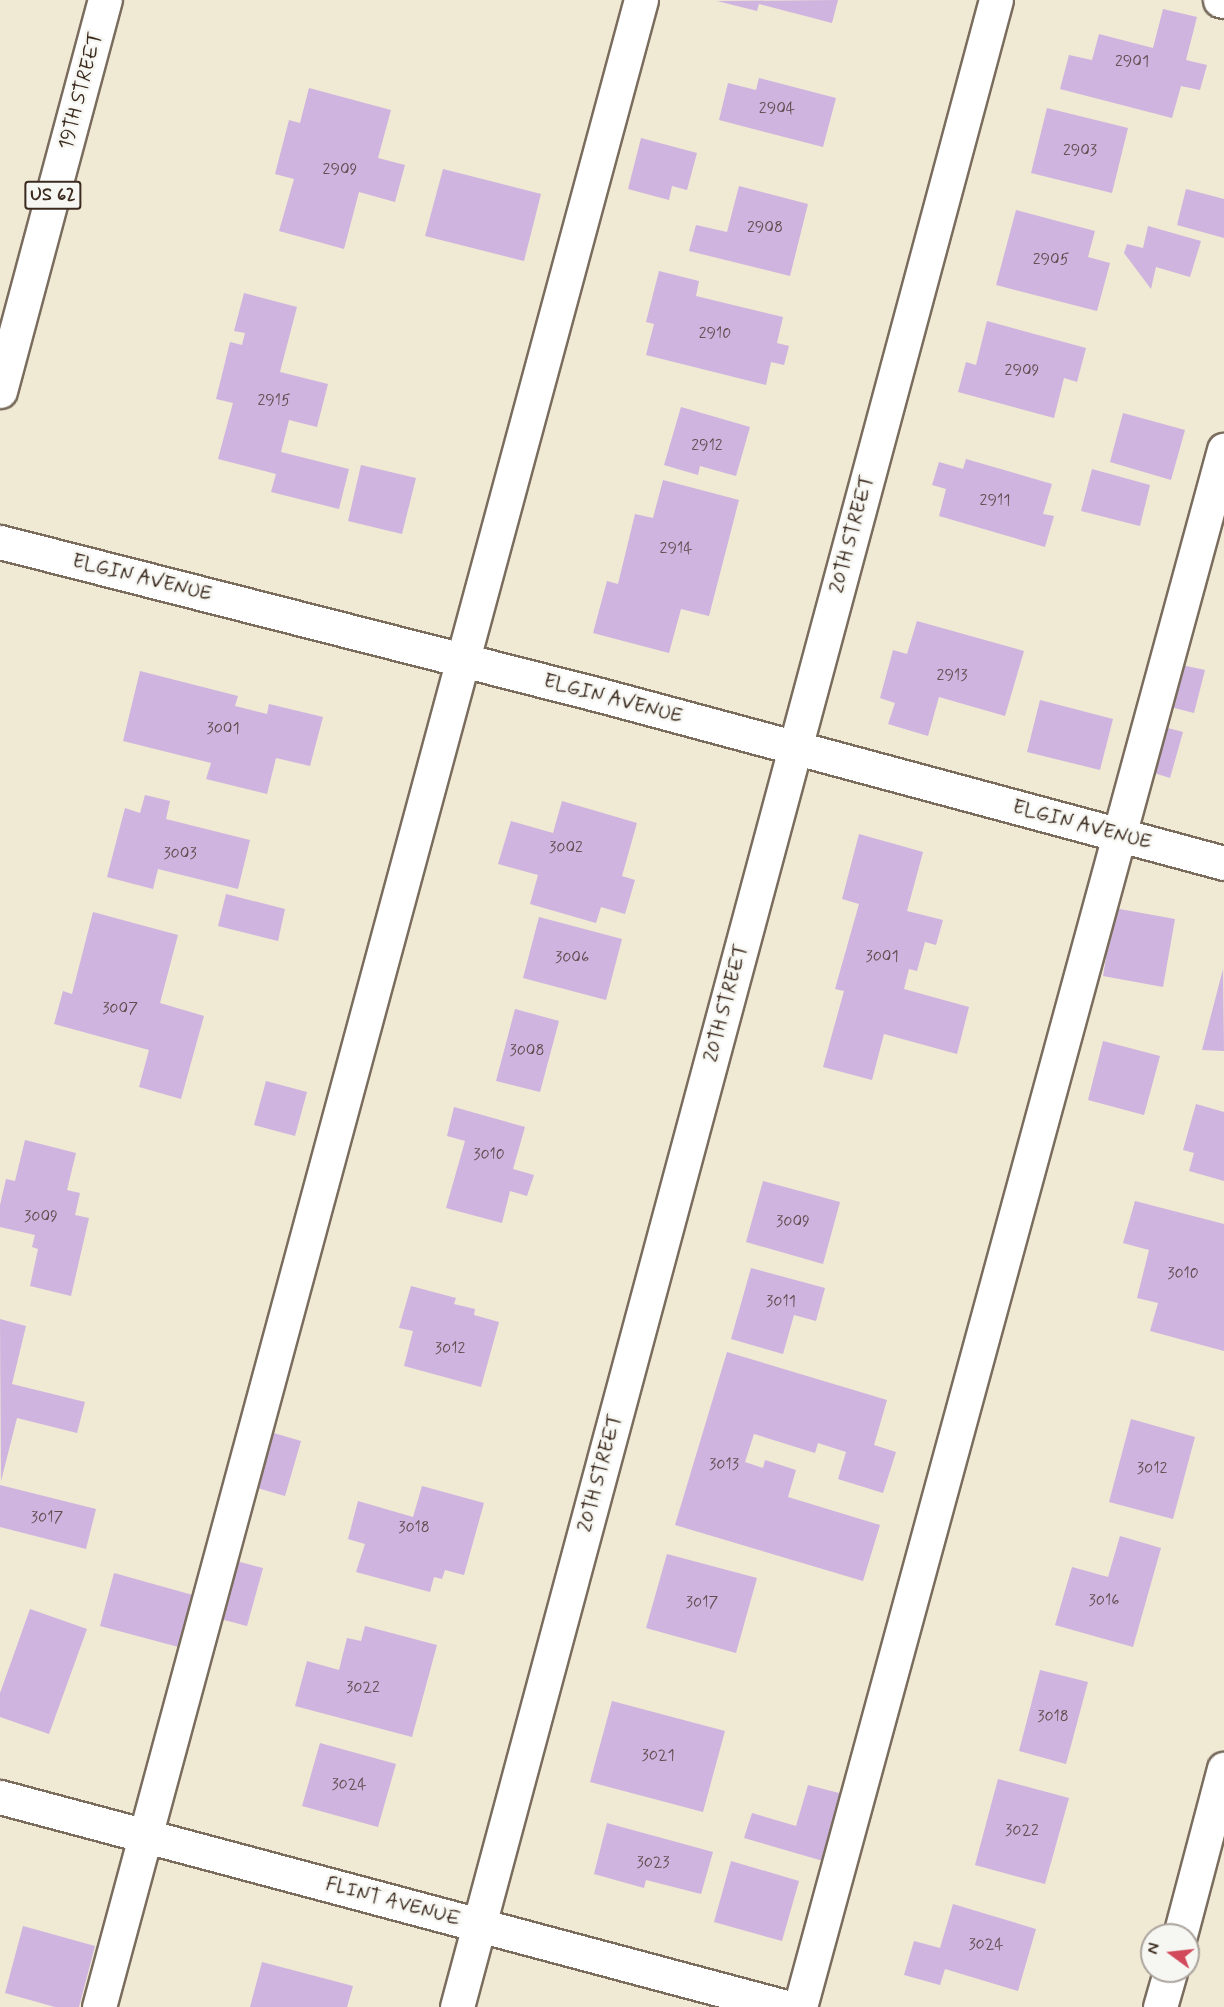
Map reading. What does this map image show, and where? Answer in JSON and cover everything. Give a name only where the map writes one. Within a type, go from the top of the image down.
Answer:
[{"type":"street","name":"19TH STREET","points":[[0,391],[105,0]]},
{"type":"street","points":[[99,2007],[143,1835],[464,661],[641,0]]},
{"type":"street","name":"20TH STREET","points":[[457,2007],[996,0]]},
{"type":"street","points":[[800,2007],[1224,450]]},
{"type":"street","name":"ELGIN AVENUE","points":[[0,542],[464,661],[1224,863]]},
{"type":"street","points":[[1183,1923],[1224,1769]]},
{"type":"street","name":"FLINT AVENUE","points":[[0,1797],[786,2007]]},
{"type":"street","points":[[1160,2007],[1167,1983]]},
{"type":"building","points":[[838,0],[832,23],[759,4],[757,11],[717,1]]},
{"type":"building","points":[[1163,9],[1197,17],[1186,60],[1207,65],[1200,90],[1181,86],[1172,118],[1060,89],[1069,55],[1092,60],[1099,34],[1153,48]]},
{"type":"building","points":[[759,78],[836,98],[823,147],[719,120],[728,83],[756,90]]},
{"type":"building","points":[[309,88],[391,110],[378,158],[405,165],[395,202],[359,192],[344,249],[279,231],[294,179],[275,174],[289,120],[300,123]]},
{"type":"building","points":[[1047,108],[1128,128],[1112,193],[1031,173]]},
{"type":"building","points":[[641,138],[697,153],[687,190],[672,186],[669,200],[628,189]]},
{"type":"building","points":[[443,169],[541,194],[524,261],[425,236]]},
{"type":"building","points":[[739,186],[808,204],[790,276],[689,251],[696,225],[727,232]]},
{"type":"building","points":[[1186,189],[1224,199],[1224,238],[1177,225]]},
{"type":"building","points":[[1016,210],[1095,231],[1088,257],[1110,263],[1097,311],[996,285]]},
{"type":"building","points":[[1148,226],[1201,241],[1190,277],[1156,267],[1151,289],[1124,253],[1127,244],[1143,248]]},
{"type":"building","points":[[659,271],[699,281],[696,296],[783,317],[777,343],[789,346],[784,365],[771,362],[766,385],[646,355],[654,324],[646,322]]},
{"type":"building","points":[[244,293],[297,307],[280,372],[328,384],[317,427],[289,420],[281,452],[349,469],[339,509],[271,492],[276,474],[218,459],[233,403],[216,399],[230,342],[242,345],[245,333],[234,331]]},
{"type":"building","points":[[987,321],[1086,348],[1077,382],[1064,378],[1054,418],[958,392],[966,362],[976,365]]},
{"type":"building","points":[[681,407],[750,427],[736,476],[700,466],[698,475],[664,465]]},
{"type":"building","points":[[1123,413],[1185,430],[1171,480],[1110,462]]},
{"type":"building","points":[[966,459],[1052,484],[1043,514],[1054,516],[1045,547],[939,516],[946,489],[932,485],[939,462],[963,469]]},
{"type":"building","points":[[361,465],[416,478],[402,534],[348,521]]},
{"type":"building","points":[[1092,469],[1150,485],[1140,526],[1081,511]]},
{"type":"building","points":[[663,480],[739,500],[709,616],[681,609],[669,653],[593,633],[607,581],[618,584],[635,514],[653,518]]},
{"type":"building","points":[[917,621],[1024,651],[1005,716],[939,697],[928,736],[888,724],[895,703],[880,698],[893,650],[907,654]]},
{"type":"building","points":[[1177,664],[1205,670],[1194,713],[1167,706]]},
{"type":"building","points":[[140,671],[238,696],[235,706],[267,714],[269,704],[323,717],[310,766],[276,758],[267,794],[206,779],[211,763],[123,741]]},
{"type":"building","points":[[1040,700],[1113,719],[1100,770],[1027,752]]},
{"type":"building","points":[[1164,727],[1183,732],[1170,778],[1151,772]]},
{"type":"building","points":[[145,795],[170,801],[166,819],[250,840],[238,889],[158,869],[153,889],[107,877],[125,808],[140,813]]},
{"type":"building","points":[[562,801],[637,823],[622,876],[635,880],[625,914],[601,907],[596,923],[530,904],[538,875],[498,864],[511,821],[553,833]]},
{"type":"building","points":[[859,834],[923,852],[907,911],[943,920],[936,945],[925,942],[917,971],[909,969],[904,989],[969,1007],[957,1054],[884,1034],[872,1080],[823,1067],[844,991],[835,989],[859,904],[842,899]]},
{"type":"building","points":[[226,894],[285,909],[278,941],[218,926]]},
{"type":"building","points":[[1114,908],[1175,919],[1163,987],[1103,976]]},
{"type":"building","points":[[93,912],[178,935],[160,1003],[204,1016],[181,1099],[139,1087],[149,1050],[54,1024],[63,991],[72,994]]},
{"type":"building","points":[[539,917],[622,939],[606,1000],[523,978]]},
{"type":"building","points":[[1223,969],[1224,1051],[1202,1050]]},
{"type":"building","points":[[515,1009],[559,1021],[540,1092],[496,1081]]},
{"type":"building","points":[[1103,1041],[1160,1056],[1144,1115],[1088,1100]]},
{"type":"building","points":[[266,1081],[307,1092],[295,1136],[254,1125]]},
{"type":"building","points":[[1196,1104],[1224,1112],[1224,1181],[1189,1171],[1194,1153],[1183,1150]]},
{"type":"building","points":[[454,1107],[525,1127],[513,1169],[534,1175],[527,1196],[510,1191],[502,1223],[446,1208],[465,1141],[447,1136]]},
{"type":"building","points":[[25,1140],[76,1153],[67,1190],[80,1193],[75,1215],[89,1218],[71,1296],[30,1286],[38,1249],[32,1247],[35,1235],[0,1227],[0,1205],[6,1179],[15,1181]]},
{"type":"building","points":[[763,1181],[840,1202],[823,1264],[746,1242]]},
{"type":"building","points":[[1135,1201],[1224,1224],[1224,1351],[1150,1331],[1158,1303],[1137,1298],[1149,1250],[1123,1243]]},
{"type":"building","points":[[751,1268],[825,1288],[816,1321],[794,1315],[783,1354],[731,1339]]},
{"type":"building","points":[[411,1286],[456,1298],[454,1304],[475,1309],[474,1315],[499,1322],[481,1387],[404,1366],[413,1331],[399,1328]]},
{"type":"building","points":[[0,1319],[26,1326],[12,1384],[85,1402],[77,1433],[17,1418],[1,1481]]},
{"type":"building","points":[[727,1352],[887,1400],[874,1445],[896,1452],[883,1493],[838,1479],[846,1452],[818,1443],[815,1453],[754,1434],[745,1462],[763,1468],[765,1460],[796,1470],[788,1497],[880,1525],[863,1581],[675,1525]]},
{"type":"building","points":[[1131,1419],[1195,1437],[1173,1519],[1109,1502]]},
{"type":"building","points":[[260,1429],[301,1441],[285,1496],[244,1484]]},
{"type":"building","points":[[0,1485],[96,1509],[86,1549],[0,1527]]},
{"type":"building","points":[[422,1486],[484,1503],[464,1575],[445,1570],[442,1579],[434,1577],[430,1592],[356,1572],[365,1544],[348,1539],[358,1501],[413,1517]]},
{"type":"building","points":[[1120,1536],[1161,1548],[1133,1647],[1055,1625],[1072,1567],[1108,1577]]},
{"type":"building","points":[[667,1554],[757,1578],[736,1653],[646,1628]]},
{"type":"building","points":[[225,1558],[263,1568],[247,1626],[209,1616]]},
{"type":"building","points":[[114,1573],[200,1597],[186,1649],[100,1626]]},
{"type":"building","points":[[30,1609],[87,1629],[49,1734],[0,1717],[0,1693]]},
{"type":"building","points":[[365,1626],[437,1645],[412,1737],[295,1706],[307,1661],[339,1670],[347,1638],[361,1641]]},
{"type":"building","points":[[1040,1670],[1088,1682],[1066,1764],[1019,1751]]},
{"type":"building","points":[[612,1701],[725,1731],[703,1812],[590,1782]]},
{"type":"building","points":[[320,1743],[396,1764],[378,1827],[302,1806]]},
{"type":"building","points":[[998,1779],[1069,1798],[1045,1884],[975,1865]]},
{"type":"building","points":[[808,1785],[843,1794],[823,1861],[744,1838],[752,1813],[796,1826]]},
{"type":"building","points":[[607,1823],[713,1852],[701,1894],[646,1880],[644,1888],[594,1874]]},
{"type":"building","points":[[731,1861],[799,1881],[782,1941],[714,1922]]},
{"type":"building","points":[[953,1904],[1036,1929],[1018,1991],[945,1969],[940,1985],[904,1975],[914,1941],[940,1948]]},
{"type":"building","points":[[23,1926],[95,1946],[79,2007],[55,2007],[5,1993]]},
{"type":"building","points":[[262,1962],[353,1986],[347,2007],[250,2007]]}]
